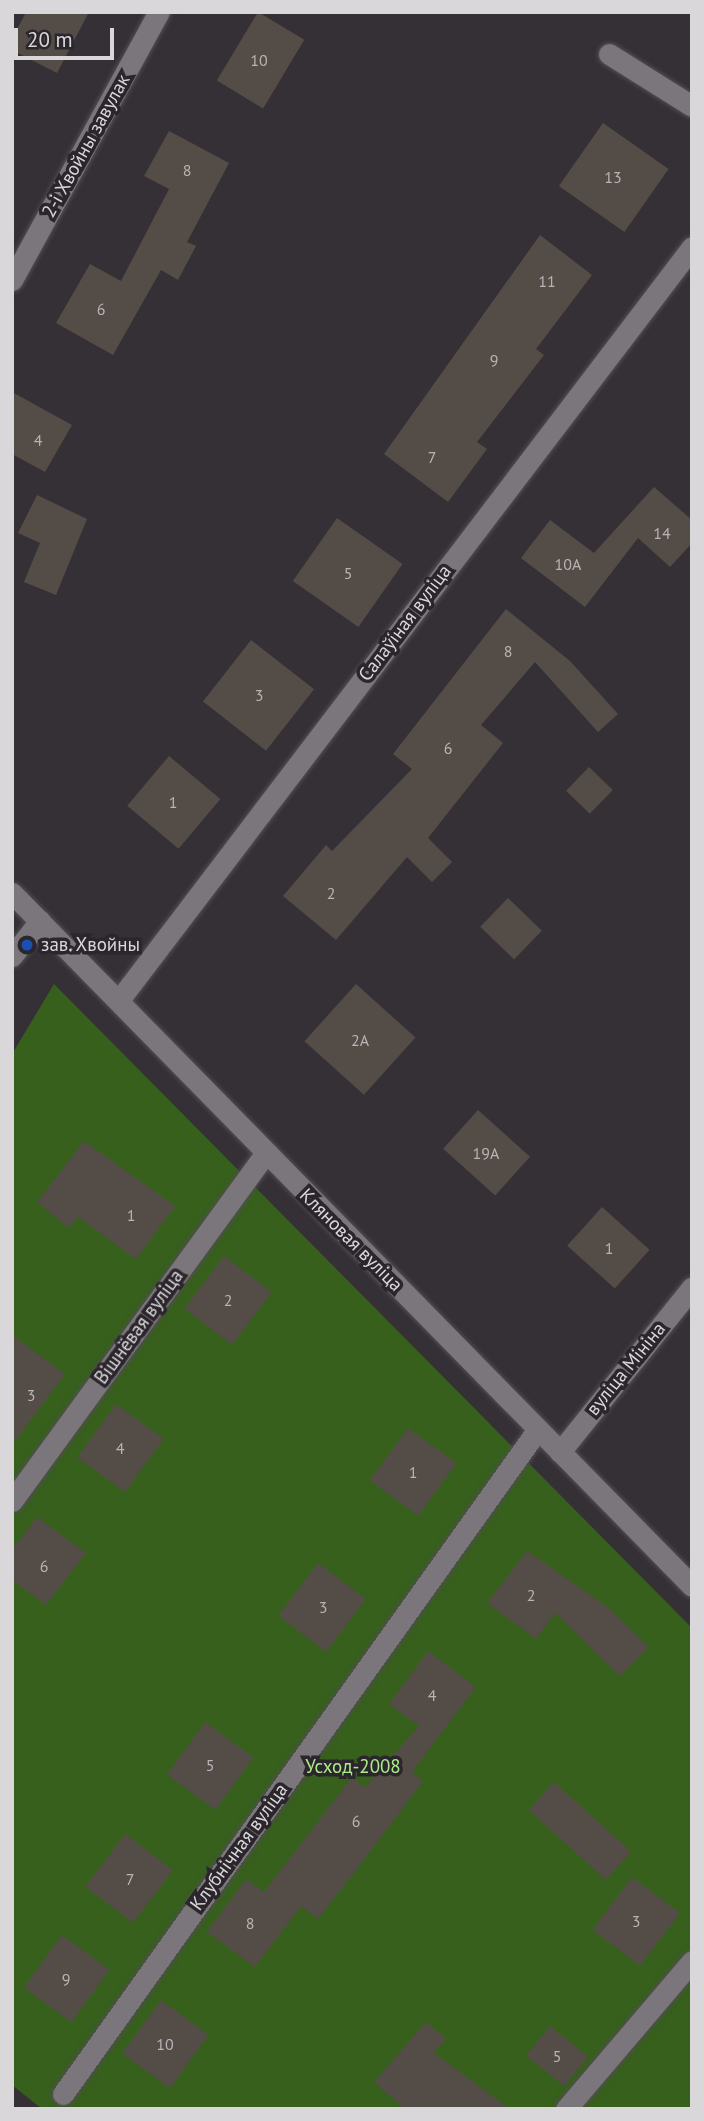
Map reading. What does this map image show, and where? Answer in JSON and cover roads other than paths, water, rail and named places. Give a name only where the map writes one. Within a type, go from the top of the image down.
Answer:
[{"type":"street","name":"2-і Хвойны завулак","points":[[12,279],[159,12]]},
{"type":"street","points":[[609,54],[692,106]]},
{"type":"street","name":"Салаўіная вуліца","points":[[119,1000],[692,247]]},
{"type":"street","name":"Кляновая вуліца","points":[[12,893],[119,1000],[265,1154],[692,1586]]},
{"type":"street","points":[[12,956],[40,921]]},
{"type":"street","name":"Вішнёвая вуліца","points":[[12,1501],[265,1154]]},
{"type":"street","name":"вуліца Мініна","points":[[560,1452],[692,1286]]},
{"type":"street","name":"Клубнічная вуліца","points":[[63,2094],[538,1429]]},
{"type":"street","points":[[566,2109],[692,1961]]},
{"type":"place","name":"зав. Хвойны","points":[[27,945]]},
{"type":"park label","name":"Усход-2008","points":[[353,1767]]}]
